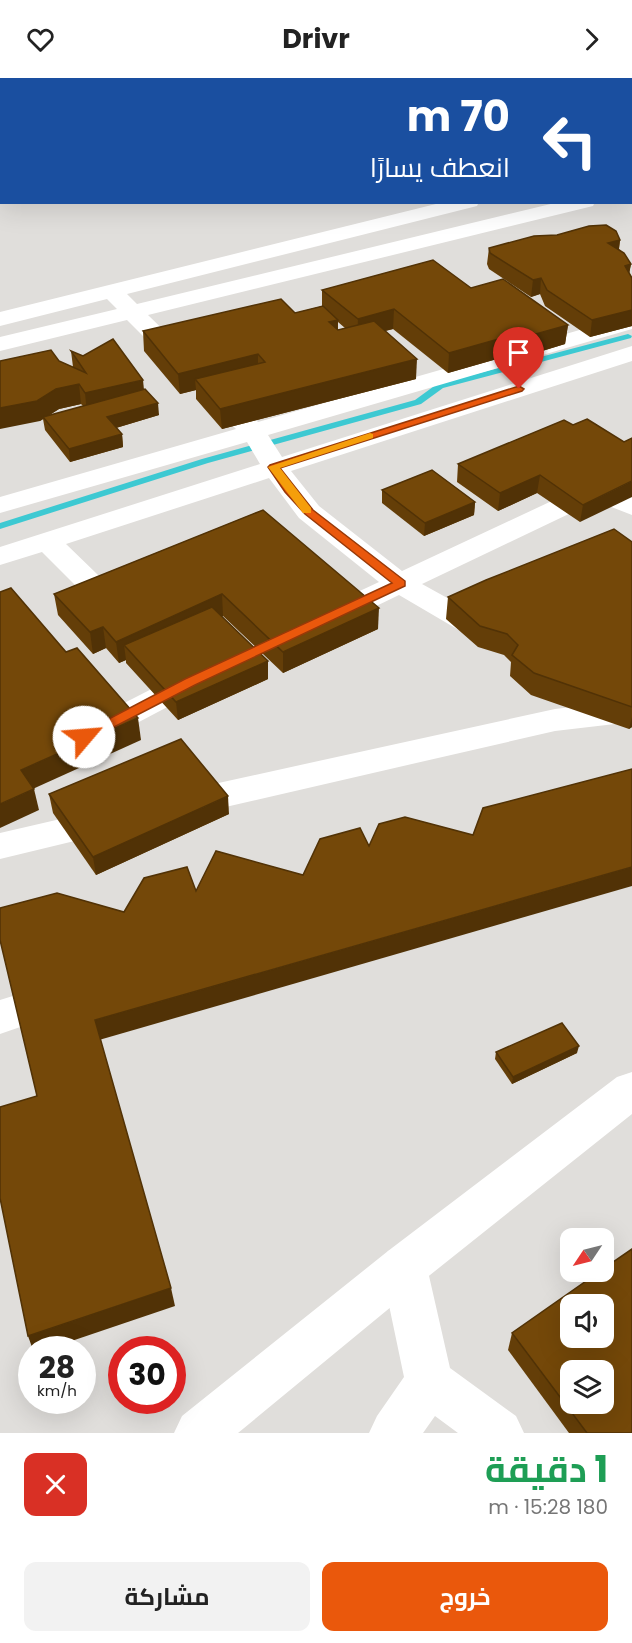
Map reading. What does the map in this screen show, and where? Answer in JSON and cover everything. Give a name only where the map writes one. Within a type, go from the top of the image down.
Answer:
[{"type":"street","points":[[0,319],[462,204]]},
{"type":"street","points":[[0,344],[132,314],[578,204]]},
{"type":"street","points":[[112,292],[253,431],[273,467],[309,512],[400,584],[513,647]]},
{"type":"street","points":[[0,505],[632,322]]},
{"type":"street","points":[[0,556],[632,353]]},
{"type":"street","points":[[306,628],[632,474]]},
{"type":"street","points":[[595,491],[632,507]]},
{"type":"street","points":[[46,540],[139,632]]},
{"type":"street","points":[[63,748],[182,674],[222,668]]},
{"type":"street","points":[[584,688],[629,711]]},
{"type":"street","points":[[0,846],[555,720],[629,711]]},
{"type":"street","points":[[0,1017],[90,987]]},
{"type":"street","points":[[199,1433],[404,1267],[632,1090]]},
{"type":"street","points":[[404,1267],[429,1382],[499,1433]]},
{"type":"street","points":[[394,1433],[429,1382]]},
{"type":"building","points":[[606,225],[616,231],[620,240],[608,243],[624,253],[631,264],[625,266],[632,278],[632,310],[592,320],[547,290],[541,278],[533,280],[490,253],[489,248],[534,236],[557,235],[589,226]]},
{"type":"building","points":[[433,260],[471,288],[503,279],[568,325],[518,339],[513,335],[449,353],[394,309],[358,319],[322,290]]},
{"type":"building","points":[[281,299],[295,313],[323,306],[338,320],[329,322],[338,330],[374,321],[417,359],[220,409],[195,379],[265,362],[258,354],[178,374],[143,331]]},
{"type":"building","points":[[113,339],[143,380],[85,393],[79,384],[56,389],[37,401],[0,408],[0,361],[51,350],[59,361],[86,373],[71,351],[83,356]]},
{"type":"building","points":[[145,389],[158,403],[107,417],[122,434],[69,449],[43,417]]},
{"type":"building","points":[[587,419],[624,442],[632,438],[632,481],[583,505],[540,475],[500,493],[458,464],[564,420],[573,425]]},
{"type":"building","points":[[432,470],[475,502],[425,523],[382,490]]},
{"type":"building","points":[[263,510],[379,608],[283,652],[222,594],[116,642],[103,627],[90,632],[54,594]]},
{"type":"building","points":[[614,529],[632,542],[632,707],[534,673],[512,655],[518,645],[507,634],[480,626],[448,597],[486,580]]},
{"type":"building","points":[[11,588],[66,652],[77,648],[138,718],[21,770],[34,789],[0,804],[0,592]]},
{"type":"building","points":[[212,607],[268,661],[176,702],[124,645]]},
{"type":"building","points":[[181,739],[228,796],[93,857],[49,794]]},
{"type":"building","points":[[632,769],[632,867],[95,1020],[171,1288],[28,1336],[0,1198],[0,1107],[37,1096],[0,940],[0,908],[57,893],[124,912],[144,878],[187,867],[196,891],[216,851],[303,875],[320,839],[360,828],[369,846],[379,824],[405,817],[473,835],[483,808]]},
{"type":"building","points":[[562,1023],[579,1046],[513,1077],[496,1052]]},
{"type":"building","points":[[632,1249],[632,1433],[587,1433],[573,1414],[614,1414],[614,1360],[560,1360],[560,1397],[512,1333],[560,1299],[560,1348],[614,1348],[614,1294],[568,1294],[585,1282],[614,1282],[614,1261]]},
{"type":"waterway","points":[[0,526],[205,461],[418,402],[440,386],[628,336]]},
{"type":"slow traffic","points":[[307,511],[273,467],[370,436]]},
{"type":"route","points":[[84,737],[190,682],[400,584],[309,512],[273,467],[519,389]]}]
